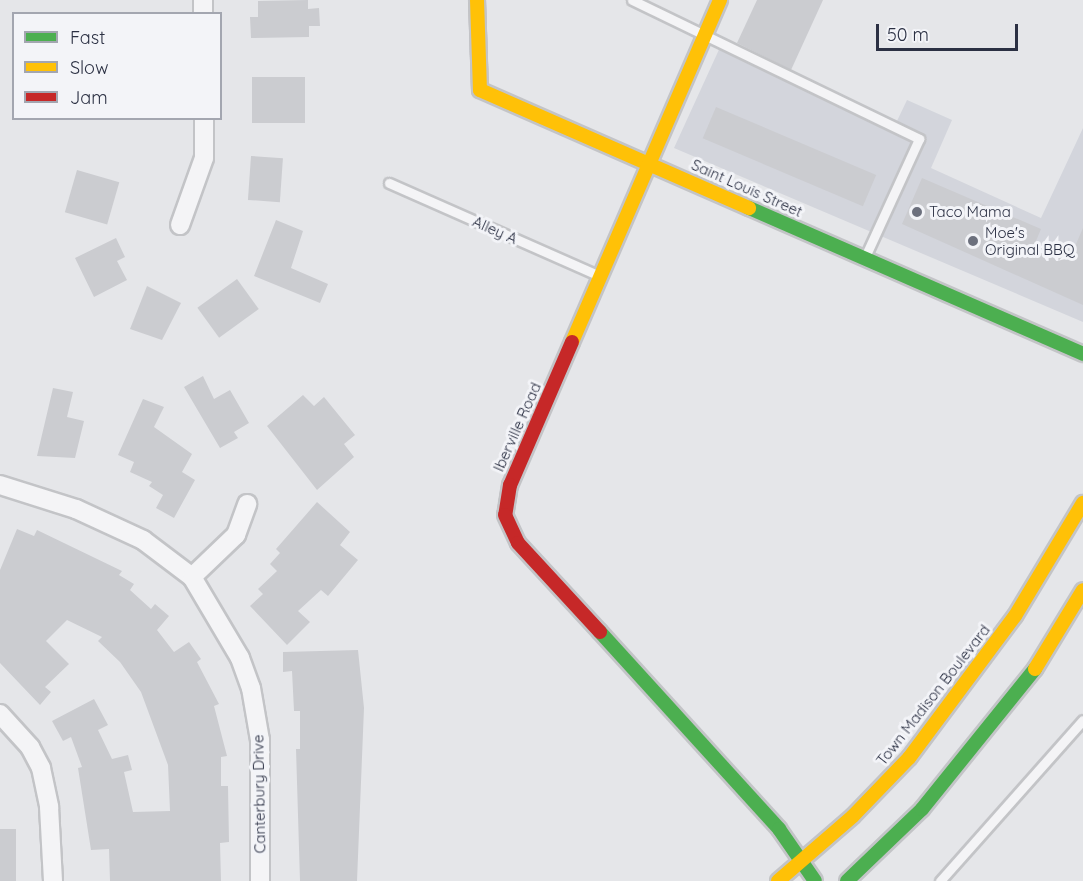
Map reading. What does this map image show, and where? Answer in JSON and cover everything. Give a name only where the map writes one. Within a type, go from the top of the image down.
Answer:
[{"type":"street","name":"Saint Louis Street","points":[[477,0],[480,90],[1083,354]]},
{"type":"street","name":"Iberville Road","points":[[720,0],[510,485],[505,515],[518,543],[779,830],[800,864],[815,881]]},
{"type":"street","points":[[180,225],[204,158],[204,120]]},
{"type":"street","name":"Canterbury Drive","points":[[0,485],[76,509],[143,540],[192,577],[240,658],[251,688],[261,741],[260,881]]},
{"type":"street","name":"Town Madison Boulevard","points":[[778,881],[800,864],[923,740],[1015,616],[1083,503]]},
{"type":"street","points":[[192,577],[236,535],[246,504]]},
{"type":"street","points":[[847,881],[922,809],[977,743],[1029,678],[1083,590]]},
{"type":"street","points":[[0,714],[30,747],[41,768],[49,807],[53,881]]},
{"type":"lane","points":[[632,0],[706,33],[919,140],[864,258]]},
{"type":"lane","name":"Alley A","points":[[389,183],[601,276]]},
{"type":"lane","points":[[940,881],[1083,720]]},
{"type":"shaded area","points":[[722,43],[897,121],[907,100],[952,120],[931,168],[1041,218],[1083,128],[1083,322],[674,148]]},
{"type":"building","points":[[308,0],[308,9],[319,8],[320,26],[309,26],[309,37],[251,38],[250,17],[258,17],[258,1]]},
{"type":"building","points":[[757,0],[823,0],[791,70],[737,43]]},
{"type":"building","points":[[252,77],[305,77],[305,123],[252,123]]},
{"type":"building","points":[[716,107],[876,175],[863,206],[703,138]]},
{"type":"building","points":[[251,156],[283,158],[280,202],[248,200]]},
{"type":"building","points":[[77,170],[119,182],[107,224],[65,212]]},
{"type":"building","points":[[922,178],[1041,229],[1033,248],[1069,260],[1083,228],[1083,305],[902,224]]},
{"type":"building","points":[[276,220],[303,231],[291,268],[328,284],[320,303],[254,276]]},
{"type":"building","points":[[116,238],[125,257],[117,261],[127,280],[94,297],[75,258]]},
{"type":"building","points":[[237,279],[259,309],[219,338],[197,308]]},
{"type":"building","points":[[147,286],[181,303],[162,340],[130,329]]},
{"type":"building","points":[[203,376],[214,399],[230,390],[249,423],[234,432],[238,438],[220,448],[184,387]]},
{"type":"building","points":[[53,388],[73,392],[67,417],[84,421],[75,458],[37,456]]},
{"type":"building","points":[[303,395],[314,406],[324,397],[355,435],[344,444],[354,457],[317,490],[267,426]]},
{"type":"building","points":[[143,399],[164,407],[154,427],[192,454],[182,472],[195,480],[174,518],[156,508],[163,495],[149,486],[152,482],[130,472],[134,462],[118,455]]},
{"type":"building","points":[[317,502],[350,532],[340,545],[358,560],[328,596],[321,590],[298,611],[310,622],[287,645],[250,606],[263,594],[258,589],[277,571],[270,564],[280,553],[276,549]]},
{"type":"building","points":[[17,529],[34,536],[37,530],[122,571],[119,575],[134,584],[130,590],[151,609],[155,604],[169,616],[157,630],[174,652],[189,642],[201,659],[197,662],[219,704],[214,706],[227,756],[221,757],[221,786],[228,786],[229,842],[220,843],[221,881],[110,881],[109,849],[91,850],[78,768],[82,767],[71,737],[63,741],[52,721],[94,699],[108,725],[98,730],[112,759],[128,755],[132,770],[124,772],[133,812],[170,811],[168,765],[141,692],[120,662],[98,641],[102,637],[67,620],[46,641],[69,664],[45,687],[51,692],[40,705],[0,663],[0,570]]},
{"type":"building","points":[[358,650],[364,708],[357,881],[300,881],[296,749],[300,749],[300,711],[294,711],[292,671],[283,672],[283,652]]},
{"type":"building","points":[[0,829],[16,829],[16,881],[0,881]]},
{"type":"traffic: fast","points":[[749,208],[1083,354]]},
{"type":"traffic: fast","points":[[600,632],[779,829],[815,881]]},
{"type":"traffic: fast","points":[[847,881],[922,809],[1035,669]]},
{"type":"traffic: slow","points":[[477,0],[480,90],[749,208]]},
{"type":"traffic: slow","points":[[572,342],[720,0]]},
{"type":"traffic: slow","points":[[778,881],[853,816],[909,758],[1015,616],[1083,503]]},
{"type":"traffic: slow","points":[[1035,669],[1083,590]]},
{"type":"traffic: jam","points":[[572,342],[510,485],[505,515],[518,543],[600,632]]},
{"type":"place","name":"Taco Mama","points":[[917,212]]},
{"type":"place","name":"Moe's Original BBQ","points":[[973,241]]}]
